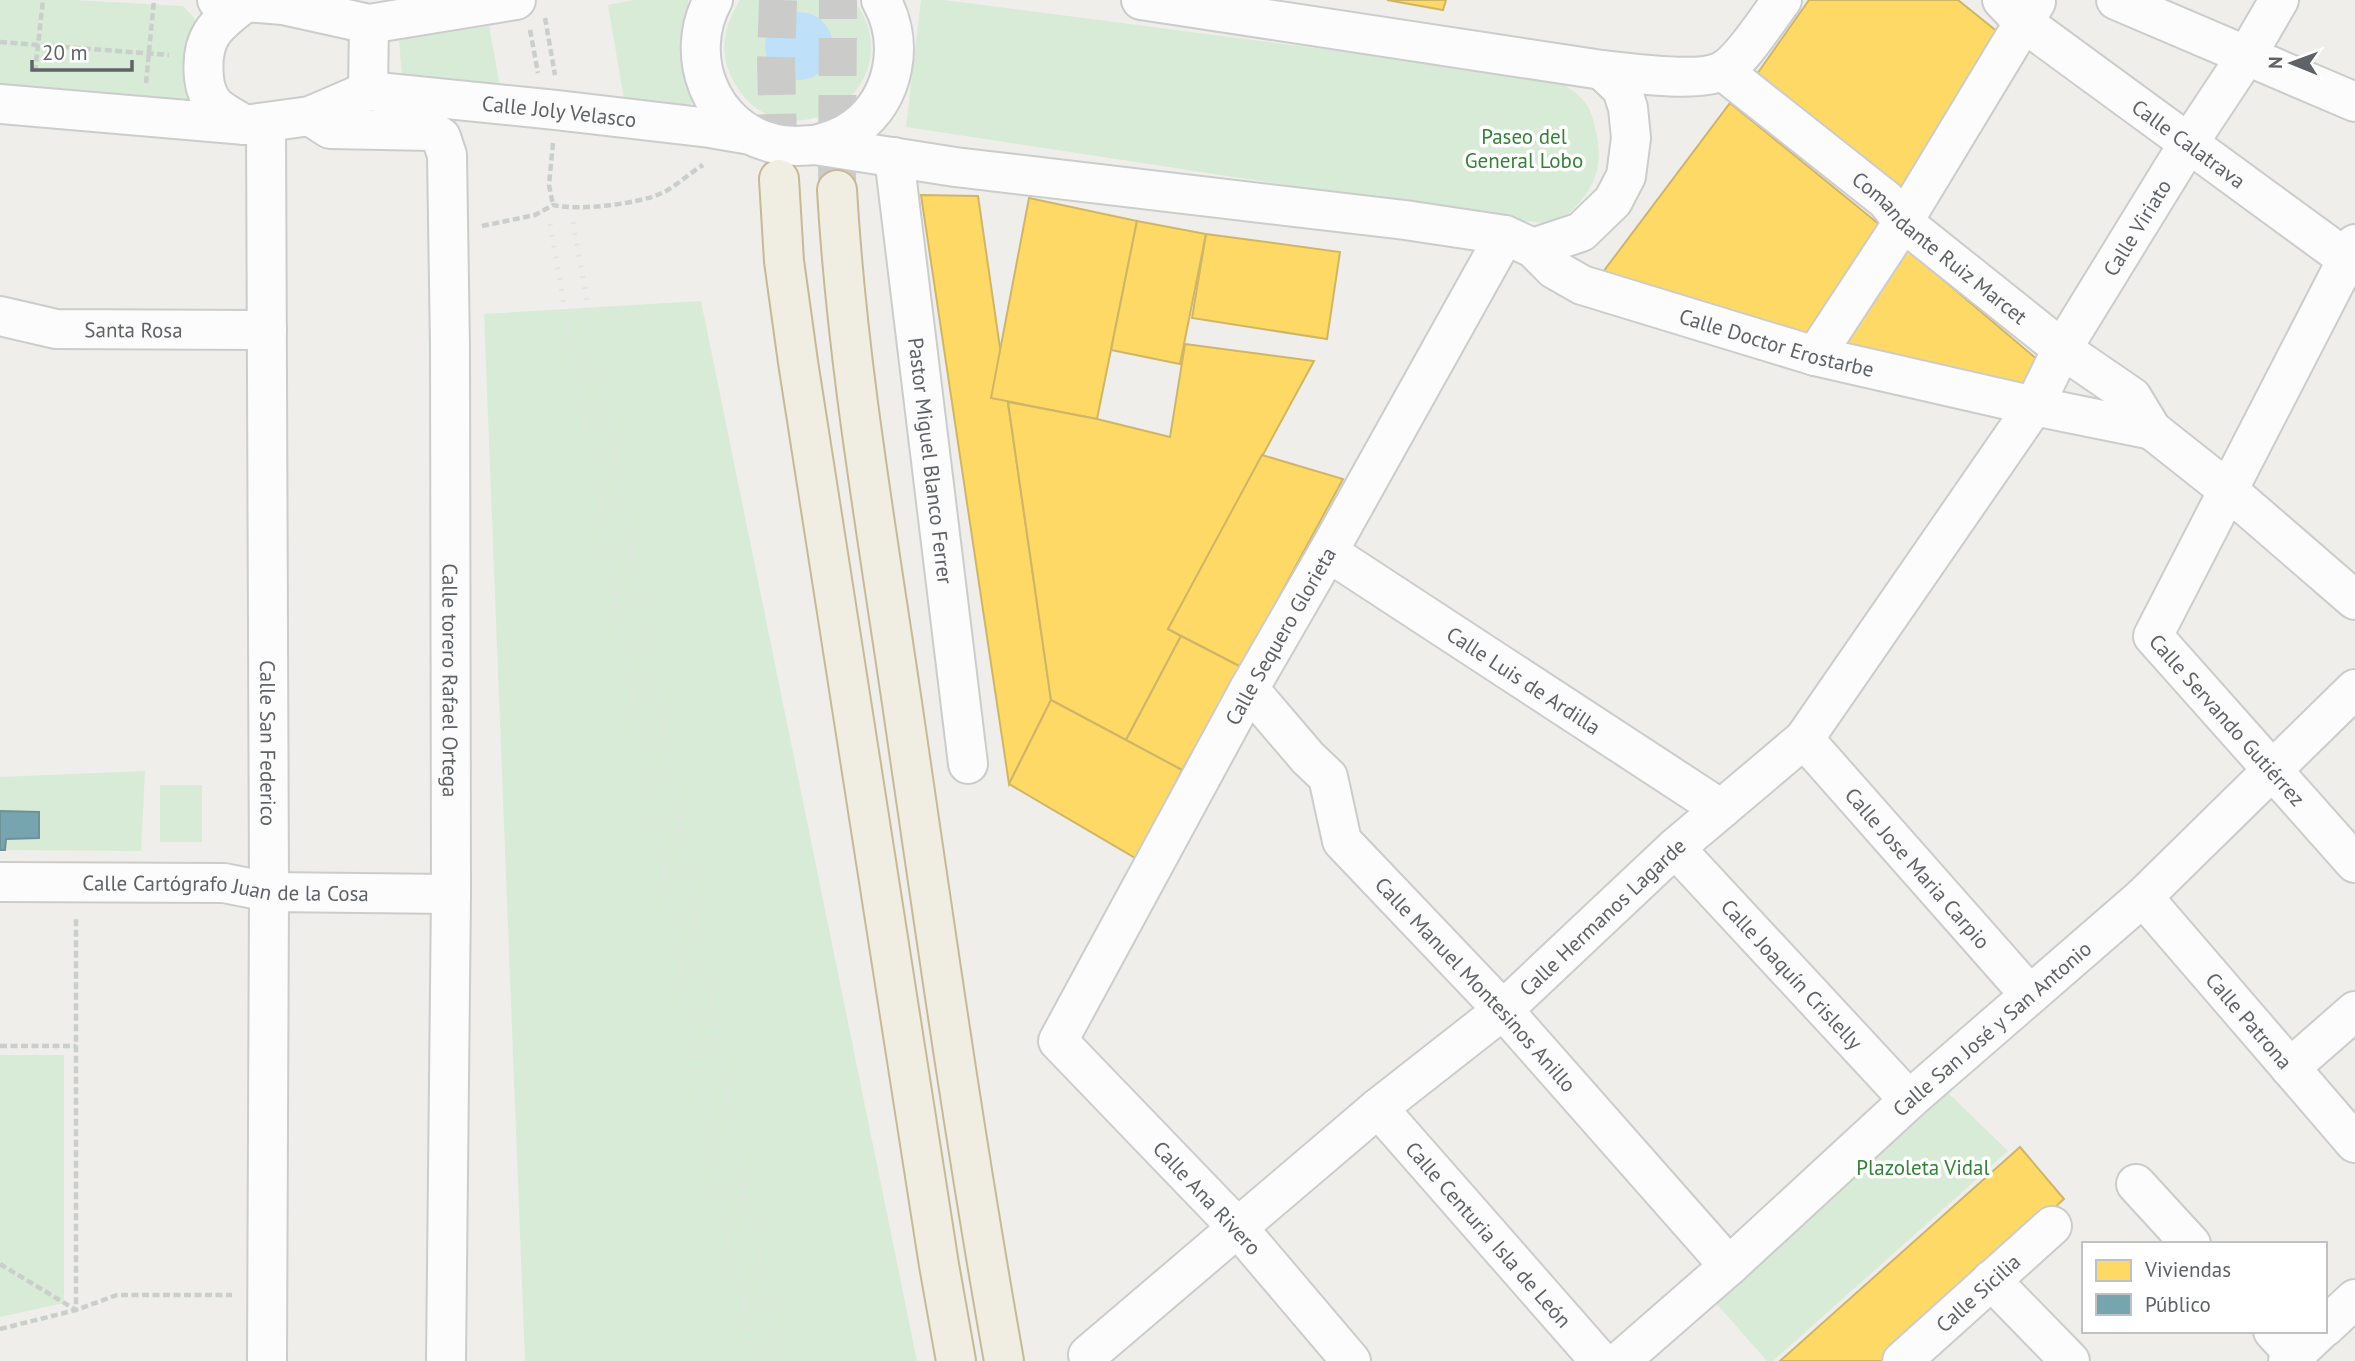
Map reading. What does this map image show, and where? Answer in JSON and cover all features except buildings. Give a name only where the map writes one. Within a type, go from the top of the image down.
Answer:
[{"type":"highway","points":[[779,179],[784,261],[797,362],[956,1361]]},
{"type":"highway","points":[[837,190],[842,270],[853,364],[930,893],[1004,1361]]},
{"type":"street","points":[[709,4],[699,44],[707,87],[718,106],[733,122],[751,135],[792,147],[815,145],[835,139],[855,128],[883,95],[891,75],[895,53],[893,31],[881,0]]},
{"type":"street","points":[[1141,0],[1661,77],[1723,71],[1740,55],[1782,0]]},
{"type":"street","points":[[2116,0],[2355,102]]},
{"type":"street","name":"Calle Viriato","points":[[2034,406],[2062,349],[2279,0]]},
{"type":"street","points":[[255,124],[215,106],[205,89],[203,63],[206,40],[231,1],[381,15],[523,13]]},
{"type":"street","points":[[1815,356],[1903,222],[2021,7]]},
{"type":"street","name":"Calle Calatrava","points":[[2021,7],[2188,144],[2352,256]]},
{"type":"street","points":[[15,106],[255,124],[310,116],[368,92],[381,15]]},
{"type":"street","points":[[815,145],[955,167],[1405,220],[1519,241],[1581,232],[1613,201],[1626,176],[1631,138],[1628,108],[1622,89],[1602,70]]},
{"type":"street","name":"Comandante Ruiz Marcet","points":[[1723,71],[1886,200],[1903,222],[2062,349],[2132,397],[2152,430]]},
{"type":"street","name":"Calle Joly Velasco","points":[[368,92],[540,108],[751,135]]},
{"type":"street","name":"Calle torero Rafael Ortega","points":[[310,116],[330,130],[432,131],[441,137],[447,155],[451,894],[446,1361]]},
{"type":"street","name":"Calle San Federico","points":[[255,124],[267,330],[270,892],[267,1361]]},
{"type":"street","name":"Pastor Miguel Blanco Ferrer","points":[[894,157],[968,764]]},
{"type":"street","name":"Calle Doctor Erostarbe","points":[[1519,241],[1554,269],[1582,285],[1815,356],[2152,430]]},
{"type":"street","name":"Calle Sequero Glorieta","points":[[1058,1041],[1249,689],[1328,552],[1519,241]]},
{"type":"street","points":[[2229,491],[2352,256]]},
{"type":"street","name":"Santa Rosa","points":[[0,316],[56,329],[267,330]]},
{"type":"street","name":"Calle Hermanos Lagarde","points":[[1105,1352],[1238,1228],[1378,1108],[1503,1010],[1675,848],[1804,739],[2034,406]]},
{"type":"street","points":[[2152,430],[2229,491],[2355,600]]},
{"type":"street","name":"Calle Servando Gutiérrez","points":[[2229,491],[2152,636],[2355,863]]},
{"type":"street","name":"Calle Luis de Ardilla","points":[[1328,552],[1721,809]]},
{"type":"street","name":"Calle Manuel Montesinos Anillo","points":[[1249,689],[1308,758],[1328,777],[1342,841],[1503,1010],[1729,1266]]},
{"type":"street","name":"Calle San José y San Antonio","points":[[1616,1361],[1729,1266],[1909,1100],[2144,897],[2355,689]]},
{"type":"street","name":"Calle Jose Maria Carpio","points":[[1804,739],[2030,995]]},
{"type":"street","name":"Calle Joaquín Crislelly","points":[[1675,848],[1909,1100]]},
{"type":"street","name":"Calle Cartógrafo Juan de la Cosa","points":[[0,883],[224,883],[270,892],[451,894]]},
{"type":"street","name":"Calle Patrona","points":[[2144,897],[2355,1143]]},
{"type":"street","points":[[2290,1068],[2355,1011]]},
{"type":"street","name":"Calle Ana Rivero","points":[[1058,1041],[1238,1228],[1351,1361]]},
{"type":"street","name":"Calle Centuria Isla de León","points":[[1378,1108],[1616,1361]]},
{"type":"street","points":[[2136,1184],[2189,1242]]},
{"type":"street","name":"Calle Sicilia","points":[[1902,1361],[2052,1226]]},
{"type":"street","points":[[1991,1280],[2070,1361]]},
{"type":"street","points":[[2327,1325],[2355,1299]]},
{"type":"path","points":[[15,106],[38,45],[43,0]]},
{"type":"path","points":[[143,117],[154,0]]},
{"type":"path","points":[[523,13],[541,88],[540,108]]},
{"type":"path","points":[[0,42],[170,55]]},
{"type":"path","points":[[449,229],[482,226],[535,215],[553,205],[568,209],[580,208],[626,202],[662,193],[712,158]]},
{"type":"path","points":[[76,883],[76,1310]]},
{"type":"path","points":[[0,1046],[76,1046]]},
{"type":"path","points":[[0,1264],[76,1310]]},
{"type":"path","points":[[0,1329],[76,1310],[117,1295],[267,1296]]},
{"type":"green space","points":[[0,0],[74,0],[183,6],[195,19],[187,100],[180,105],[0,91]]},
{"type":"green space","points":[[634,0],[688,0],[688,54],[696,98],[690,105],[624,99],[608,5]]},
{"type":"green space","points":[[740,0],[854,0],[869,33],[869,63],[857,89],[836,108],[810,119],[781,119],[755,107],[733,80],[724,49],[727,29]]},
{"type":"green space","name":"Paseo del General Lobo","points":[[921,0],[944,0],[1555,79],[1578,95],[1591,114],[1598,147],[1596,173],[1585,195],[1556,224],[906,127]]},
{"type":"green space","points":[[489,26],[500,87],[402,75],[399,40]]},
{"type":"green space","points":[[701,301],[917,1361],[525,1361],[484,314]]},
{"type":"green space","points":[[145,771],[141,851],[0,850],[0,777]]},
{"type":"green space","points":[[160,785],[202,785],[202,842],[160,842]]},
{"type":"green space","points":[[0,1055],[64,1055],[64,1303],[0,1317]]},
{"type":"green space","name":"Plazoleta Vidal","points":[[1943,1088],[2008,1151],[1773,1361],[1767,1361],[1715,1302]]},
{"type":"water","points":[[806,12],[827,27],[833,39],[831,59],[823,70],[806,80],[792,80],[775,70],[767,59],[765,39],[775,22],[786,14]]},
{"type":"tunnel","points":[[778,0],[776,62],[779,176]]},
{"type":"tunnel","points":[[837,190],[838,0]]},
{"type":"railway","points":[[573,222],[745,1198],[780,1361]]},
{"type":"railway","points":[[550,224],[722,1203],[755,1361]]}]
